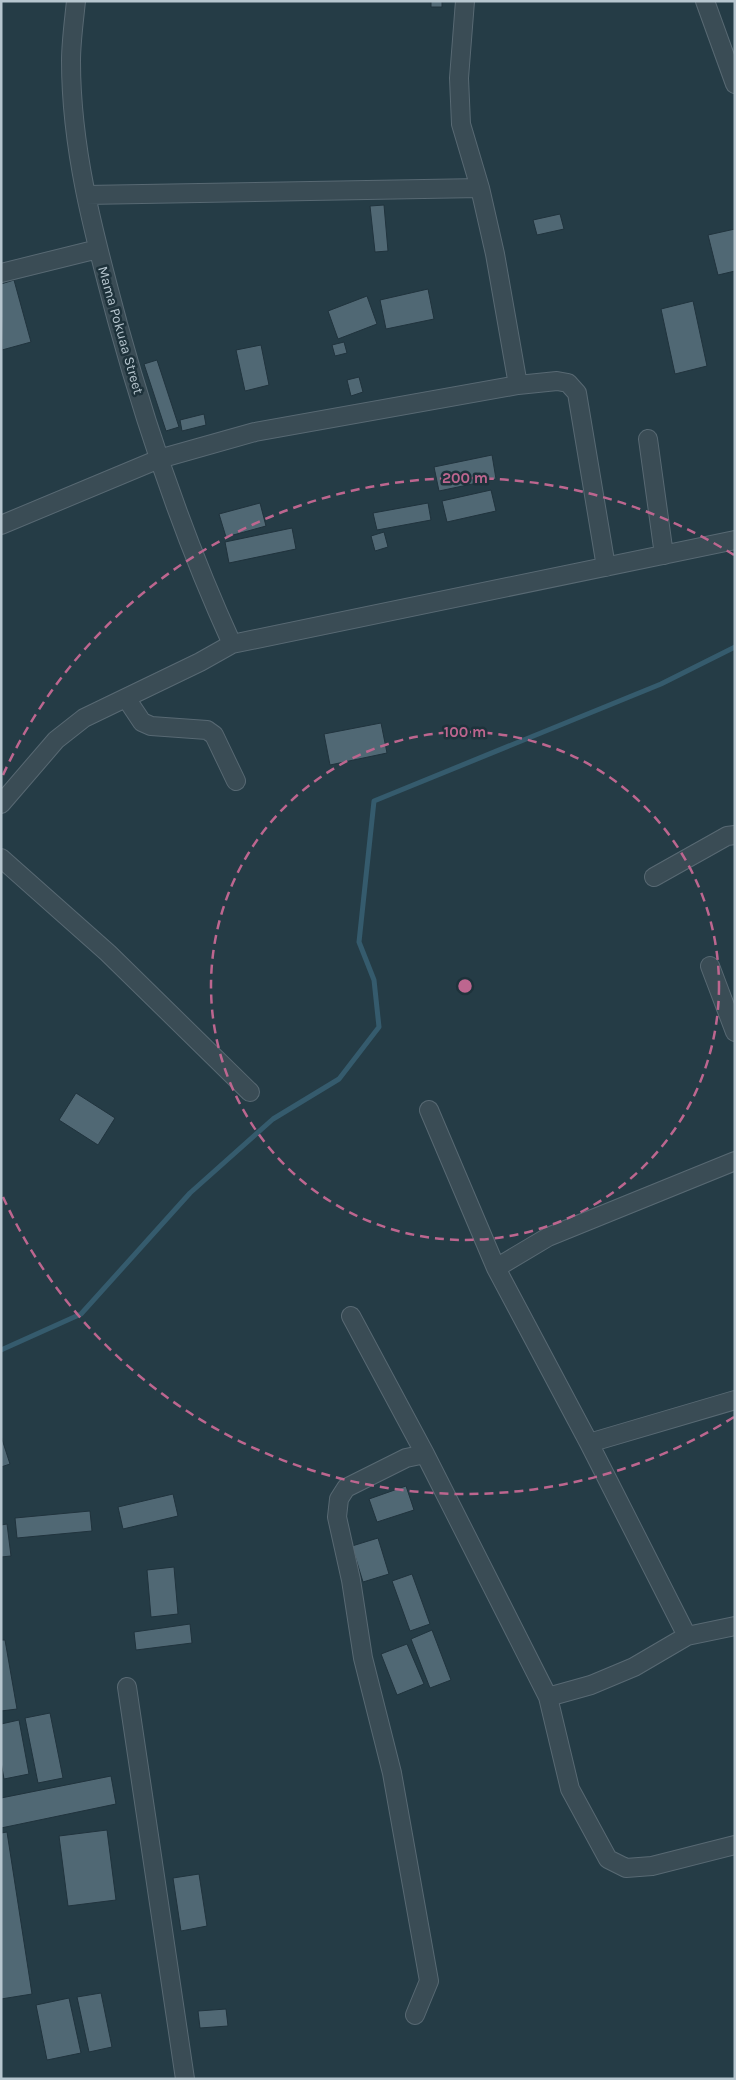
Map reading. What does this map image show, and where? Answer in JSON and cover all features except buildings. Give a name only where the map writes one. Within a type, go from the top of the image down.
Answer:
[{"type":"street","name":"Mama Pokuaa Street","points":[[76,1],[71,61],[76,143],[98,249],[130,368],[159,459],[232,644]]},
{"type":"street","points":[[465,1],[459,78],[461,124],[480,188],[495,254],[518,385]]},
{"type":"street","points":[[705,1],[735,84]]},
{"type":"street","points":[[86,196],[480,188]]},
{"type":"street","points":[[1,273],[98,249]]},
{"type":"street","points":[[1,525],[159,459],[255,432],[518,385],[556,381],[568,383],[577,393],[606,567]]},
{"type":"street","points":[[648,439],[664,555]]},
{"type":"street","points":[[1,804],[56,740],[84,718],[200,662],[232,644],[735,540]]},
{"type":"street","points":[[126,698],[142,722],[151,726],[207,730],[214,735],[236,781]]},
{"type":"street","points":[[654,877],[728,836],[735,835]]},
{"type":"street","points":[[1,858],[108,953],[250,1092]]},
{"type":"street","points":[[710,966],[735,1032]]},
{"type":"street","points":[[429,1110],[496,1268],[589,1443],[687,1636]]},
{"type":"street","points":[[496,1268],[548,1237],[735,1161]]},
{"type":"street","points":[[351,1316],[425,1454],[548,1697],[570,1789],[608,1859],[626,1868],[652,1866],[735,1845]]},
{"type":"street","points":[[589,1443],[735,1400]]},
{"type":"street","points":[[414,2015],[429,1981],[392,1773],[364,1658],[351,1580],[337,1517],[339,1499],[346,1488],[406,1458],[425,1454]]},
{"type":"street","points":[[548,1697],[591,1684],[634,1667],[687,1636],[735,1626]]},
{"type":"street","points":[[127,1687],[185,2079]]},
{"type":"waterway","points":[[1,1350],[81,1314],[190,1193],[273,1119],[339,1079],[379,1027],[374,980],[359,942],[374,801],[661,684],[735,647]]}]
